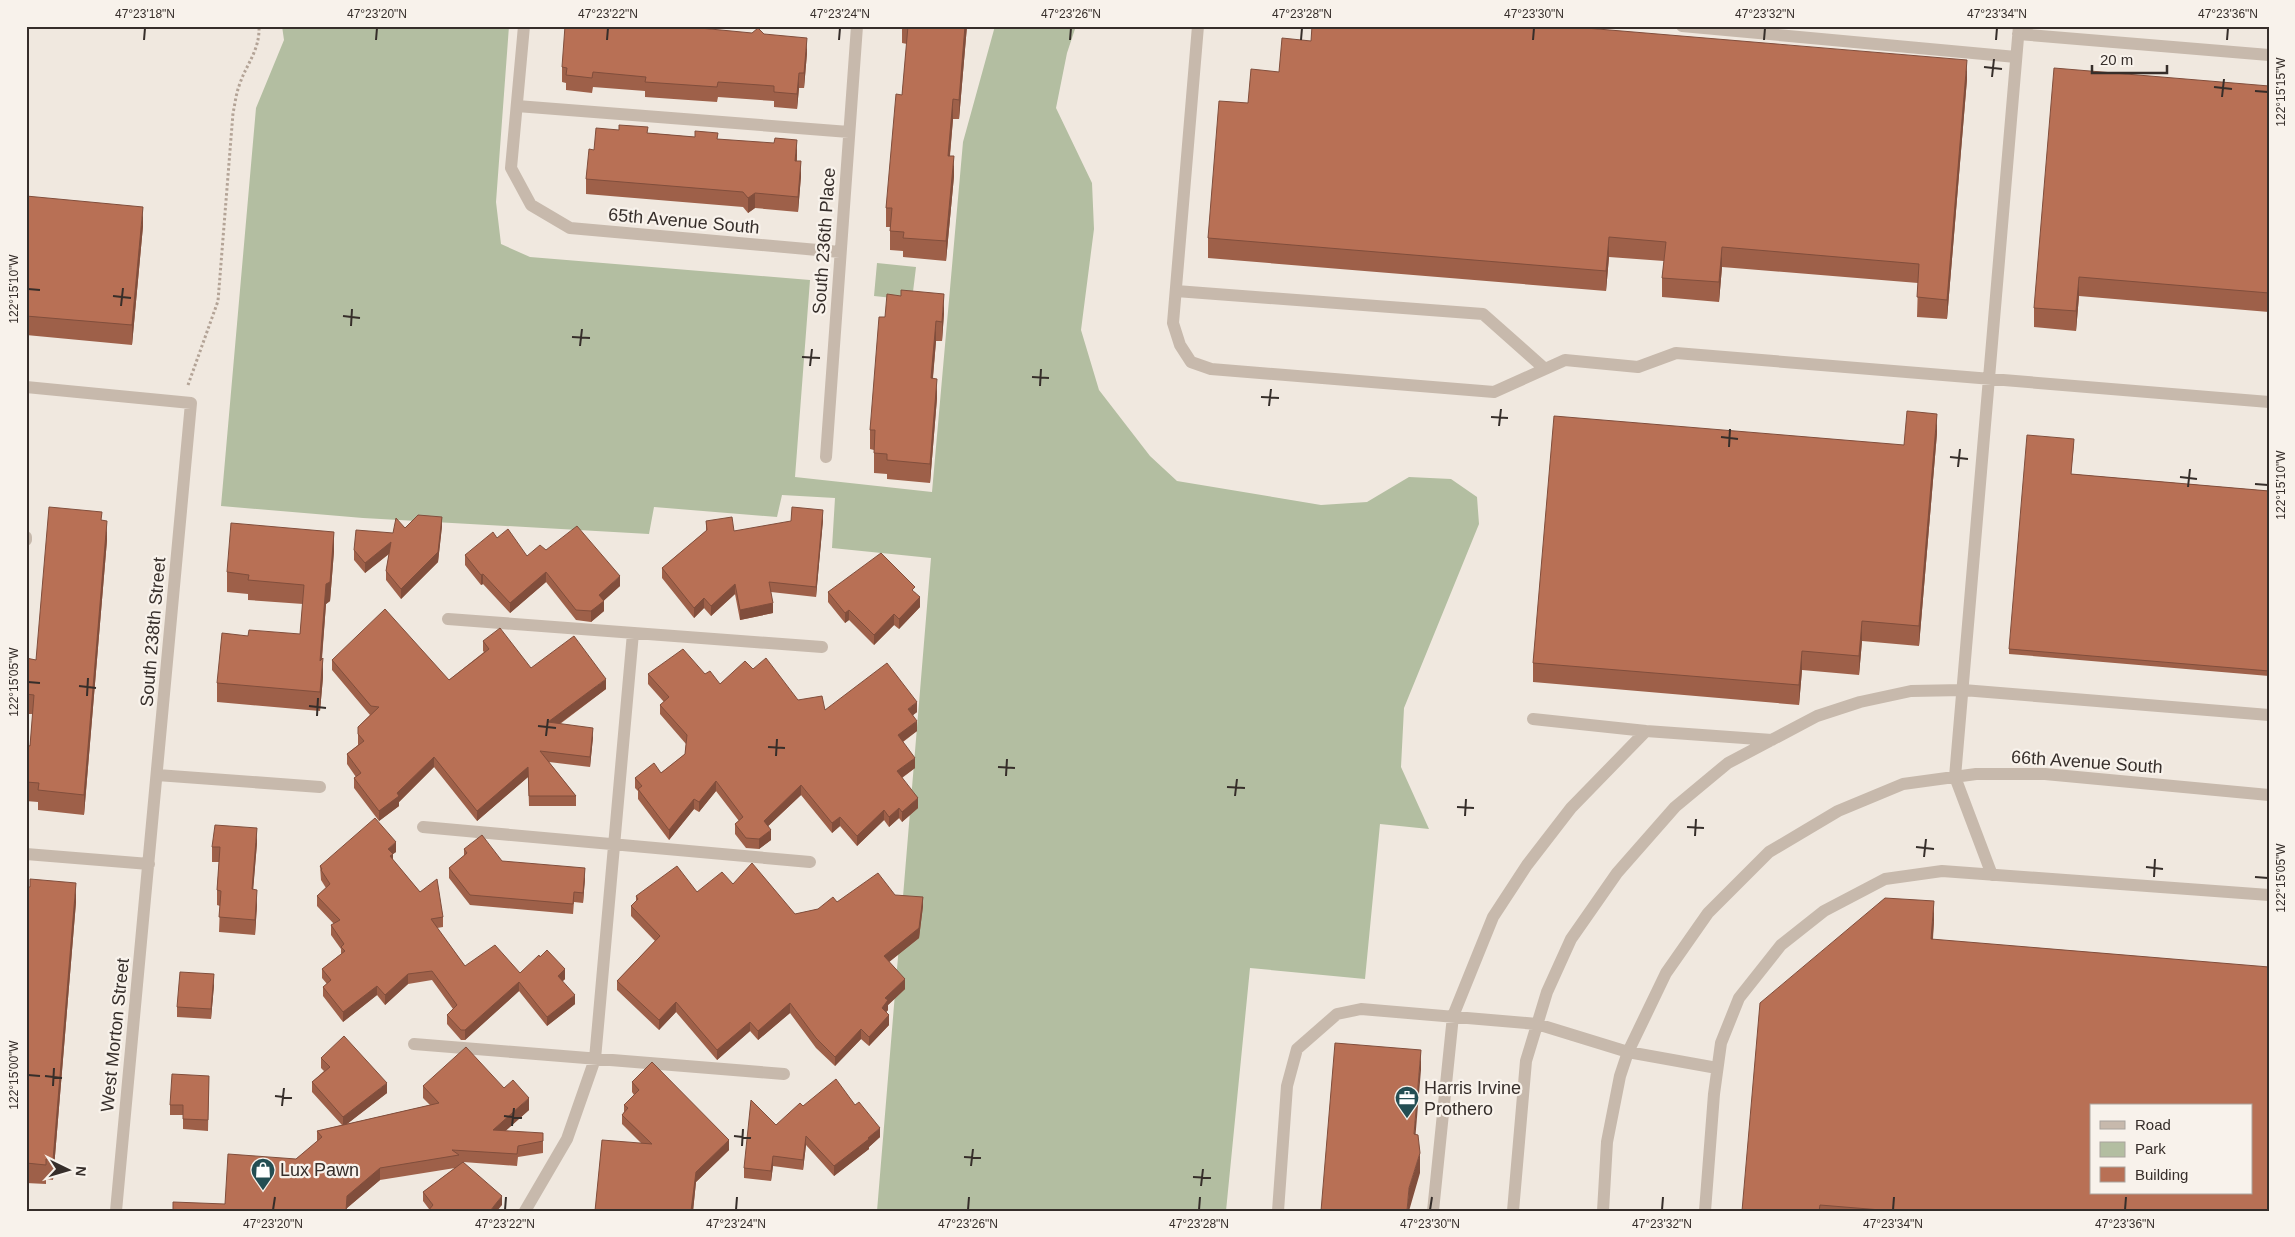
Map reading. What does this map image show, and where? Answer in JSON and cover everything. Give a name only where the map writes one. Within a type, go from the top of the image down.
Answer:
[{"type":"street","points":[[524,26],[517,106],[849,132]]},
{"type":"street","name":"South 236th Place","points":[[826,457],[857,26]]},
{"type":"street","points":[[1198,26],[1173,323],[1180,345],[1191,362],[1211,369],[1494,392],[1564,360],[1638,367],[1676,353],[2269,402]]},
{"type":"street","points":[[1682,26],[2016,57]]},
{"type":"street","points":[[1992,875],[1955,777],[2019,30],[2269,55]]},
{"type":"street","name":"65th Avenue South","points":[[517,106],[511,168],[531,205],[570,228],[840,252]]},
{"type":"street","points":[[1176,291],[1483,314],[1545,369]]},
{"type":"street","points":[[26,387],[186,402]]},
{"type":"street","name":"South 238th Street","points":[[149,864],[186,402]]},
{"type":"street","points":[[448,619],[822,647]]},
{"type":"street","points":[[525,1211],[567,1138],[595,1059],[633,633]]},
{"type":"street","points":[[1513,1211],[1526,1061],[1547,992],[1571,939],[1617,873],[1675,807],[1728,763],[1817,716],[1860,702],[1911,691],[1963,690],[2269,715]]},
{"type":"street","points":[[1533,719],[1646,731],[1772,740]]},
{"type":"street","points":[[1433,1211],[1453,1016],[1493,917],[1527,865],[1571,808],[1646,731]]},
{"type":"street","name":"66th Avenue South","points":[[1603,1211],[1607,1142],[1620,1076],[1628,1052],[1666,973],[1708,913],[1769,852],[1838,811],[1903,784],[1976,774],[2045,774],[2269,794]]},
{"type":"street","points":[[157,775],[320,787]]},
{"type":"street","points":[[423,827],[810,862]]},
{"type":"street","points":[[26,854],[149,864]]},
{"type":"street","name":"West Morton Street","points":[[116,1211],[149,864]]},
{"type":"street","points":[[1705,1211],[1714,1094],[1721,1043],[1739,998],[1781,945],[1824,911],[1885,878],[1942,871],[2269,896]]},
{"type":"street","points":[[1278,1211],[1286,1086],[1297,1048],[1336,1014],[1361,1009],[1537,1024],[1628,1052],[1718,1068]]},
{"type":"street","points":[[414,1044],[784,1074]]},
{"type":"path","points":[[186,402],[218,301],[233,113],[238,88],[253,58],[259,26]]},
{"type":"green space","points":[[282,26],[509,26],[496,202],[501,244],[530,257],[810,280],[795,477],[932,492],[963,142],[995,26],[1076,26],[1067,53],[1056,108],[1092,183],[1094,229],[1081,330],[1099,390],[1150,456],[1177,481],[1321,505],[1367,502],[1409,477],[1451,479],[1477,497],[1479,524],[1404,708],[1401,767],[1429,829],[1380,824],[1365,979],[1250,968],[1226,1211],[877,1211],[931,558],[832,548],[835,498],[782,495],[777,517],[654,507],[649,534],[363,518],[221,506],[256,108],[284,40]]},
{"type":"green space","points":[[877,263],[916,267],[912,300],[874,296]]},
{"type":"building","points":[[565,26],[679,26],[752,33],[758,28],[764,34],[807,38],[804,73],[799,73],[797,94],[774,92],[774,86],[718,82],[717,87],[645,82],[646,77],[593,72],[592,78],[566,75],[567,68],[562,67]]},
{"type":"building","points":[[908,26],[965,26],[959,100],[953,99],[948,156],[954,156],[946,241],[903,238],[904,232],[890,231],[892,208],[886,208],[896,94],[902,95]]},
{"type":"building","points":[[1312,26],[1562,26],[1967,60],[1947,300],[1917,297],[1919,264],[1722,247],[1719,282],[1662,278],[1666,242],[1609,237],[1606,271],[1208,238],[1219,101],[1248,103],[1251,69],[1279,72],[1282,38],[1311,41]]},
{"type":"building","points":[[2054,68],[2269,86],[2269,293],[2079,277],[2076,311],[2034,308]]},
{"type":"building","points":[[619,125],[648,127],[647,133],[695,137],[695,131],[718,133],[717,139],[774,143],[775,138],[797,140],[795,161],[801,161],[798,197],[755,193],[748,198],[743,192],[586,179],[589,149],[594,150],[596,128],[619,130]]},
{"type":"building","points":[[26,196],[143,207],[132,325],[26,316]]},
{"type":"building","points":[[901,290],[944,294],[942,322],[936,321],[931,378],[937,379],[930,464],[887,460],[887,454],[874,453],[875,430],[870,430],[879,317],[885,317],[887,294],[901,296]]},
{"type":"building","points":[[1907,411],[1937,414],[1919,626],[1862,621],[1859,656],[1802,651],[1799,685],[1533,663],[1554,416],[1904,445]]},
{"type":"building","points":[[2027,435],[2074,439],[2071,474],[2269,491],[2269,671],[2009,649]]},
{"type":"building","points":[[49,507],[102,512],[101,520],[107,521],[84,795],[38,790],[39,783],[26,782],[26,745],[30,746],[34,695],[26,694],[26,658],[36,660]]},
{"type":"building","points":[[792,507],[823,510],[816,587],[769,582],[773,603],[740,610],[735,584],[711,606],[704,598],[694,608],[662,568],[707,530],[706,521],[732,517],[734,531],[791,521]]},
{"type":"building","points":[[418,515],[442,517],[438,552],[401,589],[386,571],[391,542],[365,563],[354,550],[356,530],[393,533],[396,518],[405,528]]},
{"type":"building","points":[[231,523],[334,532],[330,582],[326,584],[320,661],[323,658],[320,692],[217,683],[222,633],[248,636],[249,630],[300,634],[304,585],[248,580],[249,575],[227,572]]},
{"type":"building","points":[[577,526],[620,576],[599,595],[604,601],[591,611],[576,610],[546,572],[510,603],[483,574],[481,575],[465,555],[493,532],[497,538],[508,529],[527,556],[540,545],[546,550]]},
{"type":"building","points":[[881,553],[915,587],[912,590],[920,597],[899,619],[894,614],[874,635],[849,610],[845,613],[828,592]]},
{"type":"building","points":[[385,609],[449,680],[489,649],[483,641],[500,628],[531,668],[574,636],[606,679],[548,722],[593,728],[590,757],[540,751],[576,796],[529,796],[528,767],[477,811],[434,757],[397,793],[399,796],[379,811],[354,778],[361,773],[347,754],[364,741],[358,734],[358,727],[379,707],[371,706],[332,660]]},
{"type":"building","points":[[683,649],[705,674],[710,671],[720,684],[745,661],[753,669],[766,658],[798,700],[822,696],[825,710],[887,663],[917,702],[908,709],[917,721],[898,735],[915,758],[897,771],[918,798],[902,812],[899,808],[889,817],[884,810],[857,836],[840,817],[832,823],[801,785],[764,821],[771,830],[759,839],[746,838],[735,824],[743,817],[716,781],[699,802],[694,799],[669,830],[638,789],[642,786],[635,778],[654,763],[661,773],[685,754],[687,735],[660,705],[669,697],[648,674]]},
{"type":"building","points":[[375,818],[396,842],[388,849],[393,854],[390,856],[420,892],[437,879],[443,917],[431,919],[465,966],[495,945],[520,973],[547,950],[565,969],[558,976],[575,995],[547,1017],[519,982],[465,1030],[461,1030],[447,1015],[457,1005],[432,971],[408,974],[385,995],[377,986],[343,1012],[323,987],[331,980],[322,969],[345,951],[341,947],[344,944],[331,925],[340,920],[317,896],[330,884],[320,866]]},
{"type":"building","points":[[215,825],[257,828],[252,889],[257,890],[255,920],[219,917],[221,891],[217,890],[220,847],[212,847]]},
{"type":"building","points":[[482,835],[502,861],[585,868],[583,893],[574,892],[573,904],[470,895],[449,868],[467,853],[464,849]]},
{"type":"building","points":[[752,863],[795,914],[818,909],[833,897],[837,902],[878,873],[895,895],[923,897],[919,928],[884,956],[905,979],[885,998],[888,1000],[882,1008],[889,1015],[869,1037],[861,1029],[835,1057],[816,1038],[790,1003],[758,1031],[750,1022],[717,1050],[676,1002],[659,1020],[617,981],[660,936],[631,906],[638,899],[636,896],[677,866],[697,892],[722,872],[733,884]]},
{"type":"building","points":[[30,879],[76,883],[53,1160],[46,1159],[46,1165],[26,1163],[26,887],[30,887]]},
{"type":"building","points":[[1885,898],[1934,901],[1931,939],[2269,967],[2269,1211],[1893,1211],[1820,1205],[1819,1211],[1742,1211],[1760,1003]]},
{"type":"building","points":[[180,972],[214,974],[211,1009],[177,1007]]},
{"type":"building","points":[[344,1036],[387,1083],[343,1117],[312,1082],[330,1067],[321,1058]]},
{"type":"building","points":[[1335,1043],[1421,1050],[1414,1134],[1418,1135],[1420,1153],[1409,1188],[1407,1211],[1321,1211]]},
{"type":"building","points":[[466,1047],[504,1088],[513,1080],[529,1098],[493,1130],[543,1133],[543,1141],[518,1146],[517,1154],[452,1150],[459,1155],[380,1168],[347,1196],[346,1211],[173,1211],[173,1202],[225,1204],[228,1154],[296,1159],[322,1137],[317,1131],[439,1103],[423,1086]]},
{"type":"building","points":[[652,1062],[729,1140],[696,1172],[691,1211],[595,1211],[602,1140],[652,1144],[622,1115],[628,1108],[624,1105],[639,1090],[632,1082]]},
{"type":"building","points":[[172,1074],[209,1076],[208,1120],[183,1119],[183,1105],[170,1105]]},
{"type":"building","points":[[836,1079],[855,1105],[859,1102],[880,1128],[869,1139],[834,1166],[806,1136],[803,1160],[773,1156],[771,1171],[744,1168],[751,1100],[776,1125],[800,1103],[803,1106]]},
{"type":"building","points":[[463,1162],[502,1196],[490,1211],[428,1211],[433,1205],[423,1192]]},
{"type":"place","name":"Harris Irvine Prothero","points":[[1407,1119]]},
{"type":"place","name":"Lux Pawn","points":[[263,1191]]}]
